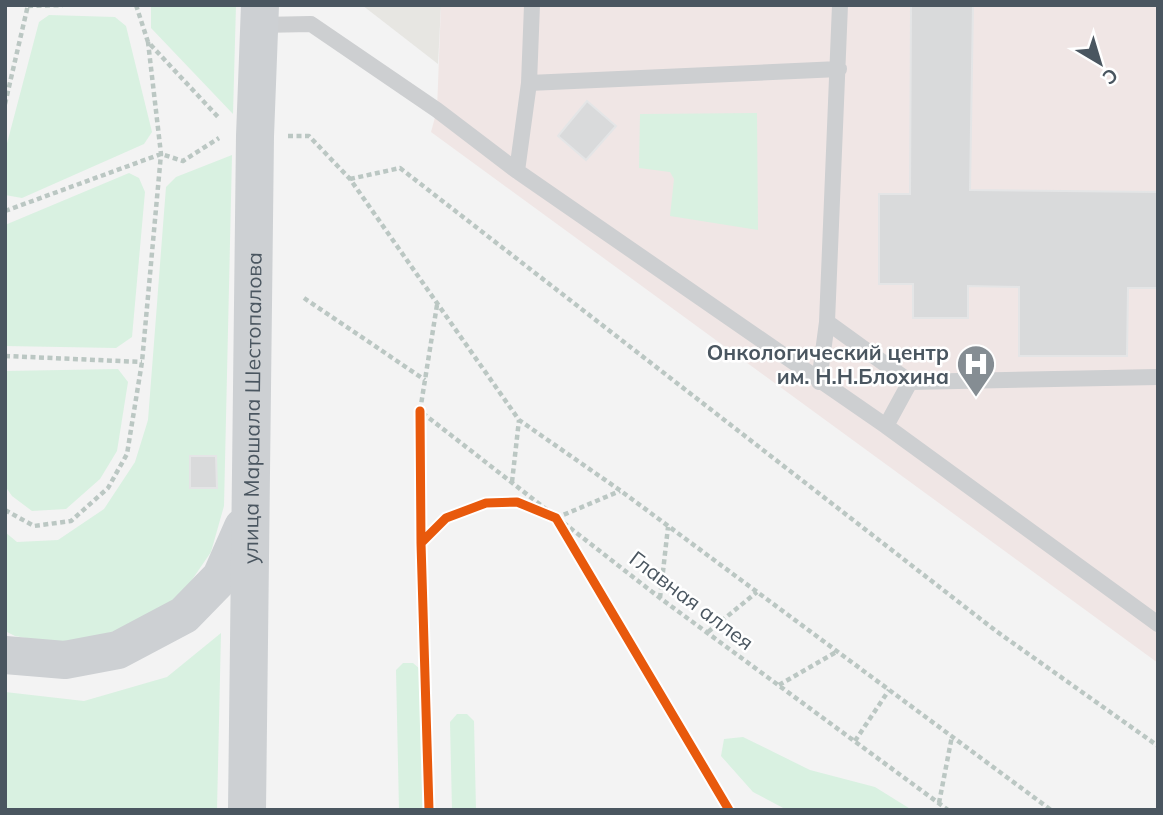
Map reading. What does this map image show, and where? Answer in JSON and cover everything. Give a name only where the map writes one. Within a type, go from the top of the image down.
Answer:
[{"type":"main road","name":"улица Маршала Шестопалова","points":[[247,810],[250,509],[243,133],[260,15]]},
{"type":"main road","points":[[5,655],[65,660],[118,650],[184,615],[221,577],[250,509]]},
{"type":"lane","points":[[517,171],[529,83],[532,5]]},
{"type":"lane","points":[[819,382],[827,322],[839,69],[839,5]]},
{"type":"lane","points":[[260,15],[311,24],[437,110],[517,171],[886,426],[1158,624]]},
{"type":"lane","points":[[529,83],[839,69]]},
{"type":"lane","points":[[827,322],[910,382],[1158,377]]},
{"type":"lane","points":[[886,426],[910,382]]},
{"type":"path","points":[[5,104],[28,6],[63,5]]},
{"type":"path","points":[[5,510],[34,526],[71,521],[108,488],[127,453],[142,362],[161,154],[148,42],[136,5]]},
{"type":"path","points":[[148,42],[243,133]]},
{"type":"path","points":[[5,211],[161,154],[183,161],[243,133],[309,135],[350,179],[519,420],[621,491],[1044,808],[1051,810]]},
{"type":"path","points":[[350,179],[400,168],[996,631],[1158,746]]},
{"type":"path","points":[[304,298],[425,380],[437,304]]},
{"type":"path","points":[[5,356],[142,362]]},
{"type":"path","points":[[512,482],[519,420]]},
{"type":"path","points":[[556,518],[621,491]]},
{"type":"path","points":[[660,598],[668,526]]},
{"type":"path","points":[[708,632],[757,592]]},
{"type":"path","points":[[779,685],[838,652]]},
{"type":"path","points":[[855,741],[889,690]]},
{"type":"path","points":[[939,803],[951,736]]},
{"type":"shaded area","points":[[362,5],[441,5],[438,64]]},
{"type":"shaded area","name":"Онкологический центр им. Н.Н.Блохина","points":[[441,5],[1158,5],[1158,663],[431,132],[437,110]]},
{"type":"green space","points":[[151,5],[236,5],[233,114],[151,28]]},
{"type":"green space","points":[[49,15],[115,17],[126,26],[152,132],[144,144],[22,198],[5,195],[5,151],[39,22]]},
{"type":"green space","points":[[757,113],[758,230],[670,216],[674,179],[670,172],[639,168],[640,114]]},
{"type":"green space","points":[[232,155],[224,506],[211,552],[185,590],[146,623],[63,645],[15,636],[5,631],[5,532],[17,542],[58,540],[104,509],[135,462],[148,420],[166,187],[176,177]]},
{"type":"green space","points":[[129,173],[139,178],[145,192],[132,337],[116,348],[5,346],[5,225]]},
{"type":"green space","points":[[118,369],[128,382],[117,451],[100,479],[66,509],[32,511],[12,496],[5,486],[5,371]]},
{"type":"green space","points":[[221,633],[217,810],[5,810],[5,692],[84,701],[167,677]]},
{"type":"green space","points":[[403,663],[413,663],[420,669],[423,810],[399,810],[396,670]]},
{"type":"green space","points":[[457,714],[467,714],[474,721],[476,810],[452,810],[450,722]]},
{"type":"green space","points":[[743,737],[810,770],[875,787],[912,810],[787,810],[753,792],[721,756],[724,739]]},
{"type":"building","points":[[911,5],[973,5],[970,190],[1158,192],[1158,288],[1128,288],[1127,356],[1019,356],[1019,287],[968,286],[968,318],[913,318],[913,284],[879,284],[879,194],[910,194]]},
{"type":"building","points":[[587,101],[616,126],[586,160],[558,136]]},
{"type":"building","points":[[190,456],[216,456],[217,488],[190,488]]},
{"type":"cycle path","points":[[420,411],[429,810]]},
{"type":"cycle path","points":[[421,543],[446,518],[486,503],[517,502],[556,518],[729,810]]},
{"type":"place","name":"Онкологический центр им. Н.Н.Блохина","points":[[976,398]]}]
